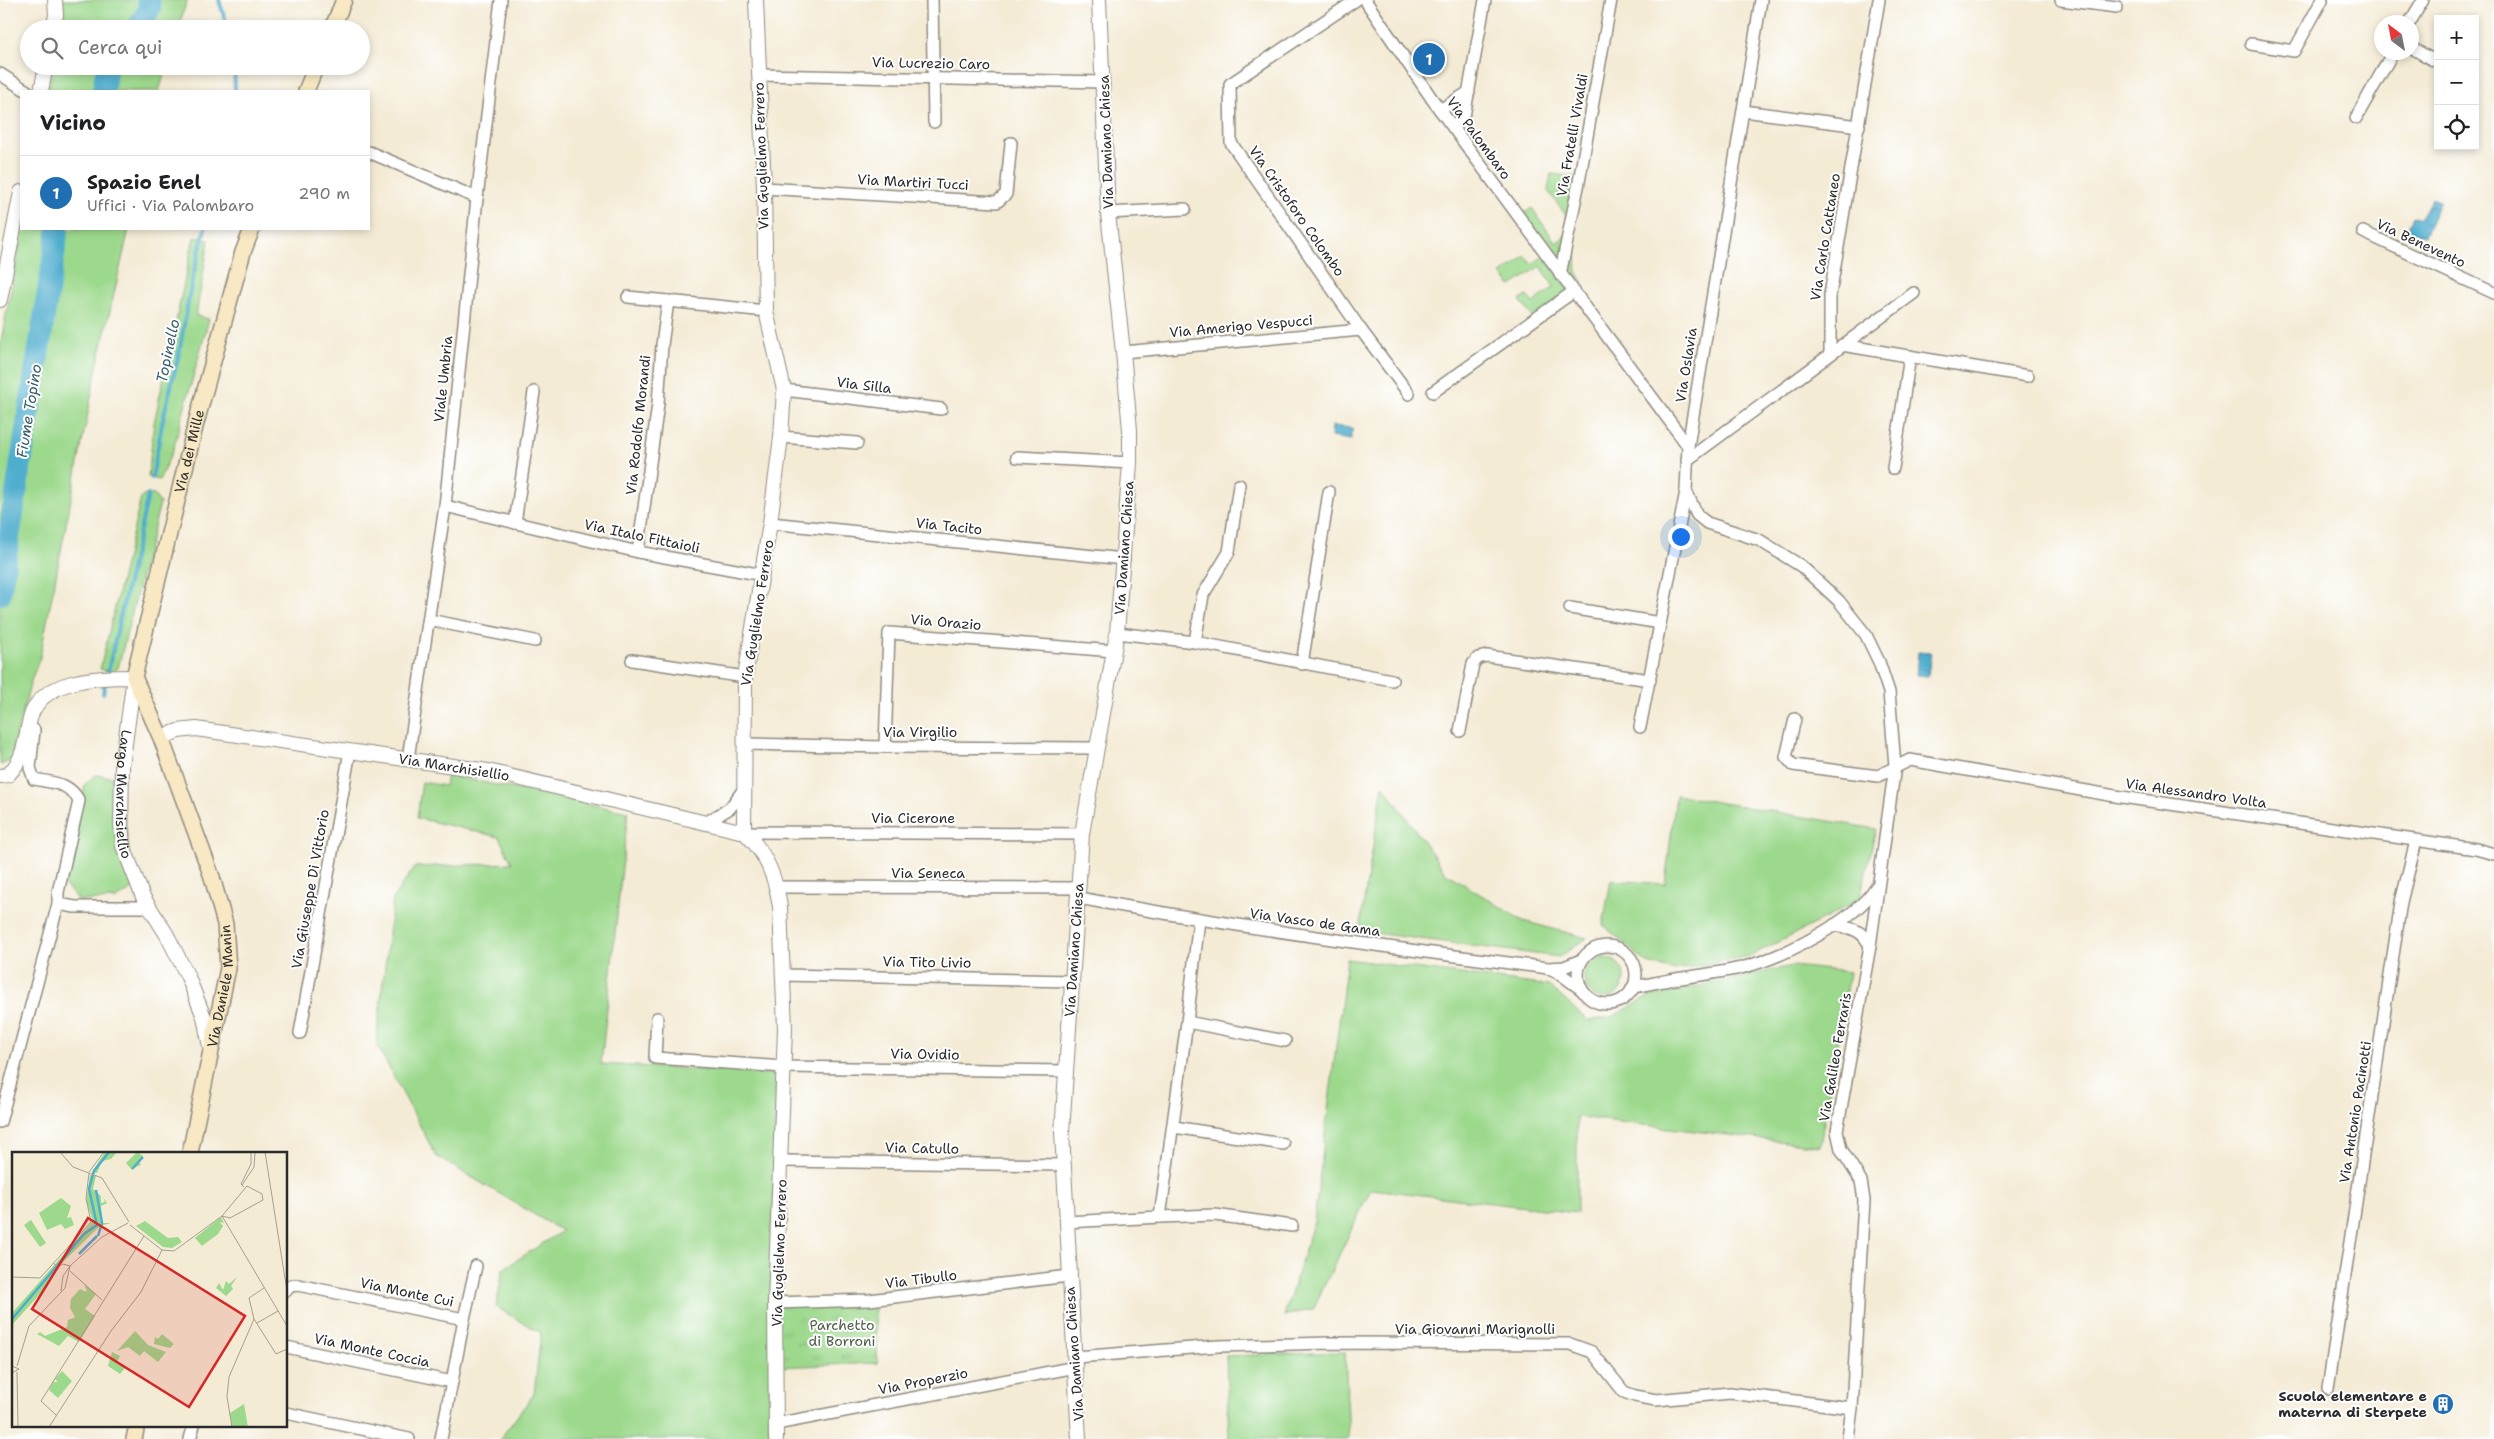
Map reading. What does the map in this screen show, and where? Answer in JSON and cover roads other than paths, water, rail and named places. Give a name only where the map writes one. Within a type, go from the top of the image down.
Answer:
[{"type":"main road","points":[[336,20],[344,0]]},
{"type":"main road","points":[[306,90],[312,75]]},
{"type":"main road","name":"Via dei Mille","points":[[134,676],[196,422],[243,252],[252,230]]},
{"type":"main road","name":"Largo Marchisiellio","points":[[134,676],[160,738]]},
{"type":"main road","name":"Via Daniele Manin","points":[[160,738],[212,876],[225,924],[228,968],[190,1152]]},
{"type":"main road","points":[[134,1439],[137,1426]]},
{"type":"street","points":[[54,0],[55,20]]},
{"type":"street","name":"Viale Umbria","points":[[408,760],[445,506],[477,198],[501,0]]},
{"type":"street","name":"Via Guglielmo Ferrero","points":[[756,0],[764,188],[766,311],[784,390],[781,437],[763,575],[745,677],[744,832],[756,843],[770,867],[777,887],[785,1028],[782,1161],[775,1303],[776,1439]]},
{"type":"street","points":[[932,0],[934,122]]},
{"type":"street","name":"Via Damiano Chiesa","points":[[1079,1439],[1076,1362],[1062,1165],[1066,1071],[1082,834],[1095,748],[1117,633],[1130,464],[1130,430],[1124,352],[1108,213],[1099,0]]},
{"type":"street","name":"Via Cristoforo Colombo","points":[[1356,0],[1230,84],[1231,143],[1361,330],[1409,394]]},
{"type":"street","name":"Via Palombaro","points":[[1365,0],[1440,110],[1688,446]]},
{"type":"street","points":[[1454,128],[1465,111],[1470,92],[1485,0]]},
{"type":"street","name":"Via Fratelli Vivaldi","points":[[1560,275],[1580,182],[1611,0]]},
{"type":"street","name":"Via Oslavia","points":[[1640,728],[1686,490],[1688,446],[1761,0]]},
{"type":"street","name":"Via Carlo Cattaneo","points":[[1830,353],[1830,294],[1879,0]]},
{"type":"street","points":[[2061,0],[2117,7]]},
{"type":"street","points":[[2251,44],[2294,51],[2322,0]]},
{"type":"street","points":[[2414,15],[2423,0]]},
{"type":"street","points":[[2419,52],[2434,61]]},
{"type":"street","points":[[2356,118],[2389,60]]},
{"type":"street","points":[[0,74],[25,90]]},
{"type":"street","points":[[41,90],[44,75]]},
{"type":"street","name":"Via Lucrezio Caro","points":[[758,75],[1103,82]]},
{"type":"street","points":[[1440,110],[1470,92]]},
{"type":"street","points":[[1743,111],[1859,126]]},
{"type":"street","name":"Via Martiri Tucci","points":[[764,188],[998,202],[1006,194],[1011,143]]},
{"type":"street","points":[[370,152],[477,198]]},
{"type":"street","points":[[0,300],[20,197]]},
{"type":"street","points":[[1108,213],[1186,209]]},
{"type":"street","name":"Via Benevento","points":[[2363,232],[2494,293]]},
{"type":"street","points":[[1433,392],[1573,292]]},
{"type":"street","points":[[1688,460],[1830,353],[1914,293]]},
{"type":"street","points":[[628,297],[766,311]]},
{"type":"street","name":"Via Rodolfo Morandi","points":[[638,552],[658,404],[662,345],[668,301]]},
{"type":"street","name":"Via Amerigo Vespucci","points":[[1124,352],[1361,330]]},
{"type":"street","points":[[1842,345],[2028,376]]},
{"type":"street","points":[[1894,468],[1910,356]]},
{"type":"street","name":"Via Silla","points":[[784,390],[941,409]]},
{"type":"street","points":[[515,523],[534,392]]},
{"type":"street","points":[[781,437],[857,443]]},
{"type":"street","name":"Via Damiano Chiesa","points":[[1017,456],[1130,464]]},
{"type":"street","points":[[1195,642],[1203,596],[1229,552],[1240,485]]},
{"type":"street","points":[[1686,490],[1697,516],[1707,522],[1759,540],[1801,566],[1839,601],[1866,635],[1879,662],[1889,692],[1894,766]]},
{"type":"street","points":[[1302,664],[1329,492]]},
{"type":"street","name":"Via Italo Fittaioli","points":[[445,506],[638,552],[763,575]]},
{"type":"street","name":"Via Tacito","points":[[770,523],[1124,559]]},
{"type":"street","points":[[1570,608],[1660,623]]},
{"type":"street","points":[[428,620],[535,641]]},
{"type":"street","name":"Via Orazio","points":[[885,747],[889,633],[1114,651]]},
{"type":"street","points":[[1117,633],[1195,642],[1392,680]]},
{"type":"street","points":[[1460,731],[1473,664],[1478,658],[1487,656],[1650,680]]},
{"type":"street","points":[[632,660],[745,677]]},
{"type":"street","points":[[0,776],[8,775],[23,755],[36,703],[45,695],[74,682],[97,677],[134,676]]},
{"type":"street","name":"Largo Marchisiellio","points":[[134,676],[122,766],[121,825],[123,846],[148,907],[167,935],[188,977],[204,1017],[211,1054]]},
{"type":"street","points":[[0,1122],[58,904],[58,892],[79,801],[74,791],[62,785],[34,780],[30,768],[30,758],[36,703]]},
{"type":"street","name":"Via Alessandro Volta","points":[[1795,719],[1786,757],[1793,765],[1878,776],[1894,766],[1910,760],[2124,797],[2416,840],[2494,854]]},
{"type":"street","name":"Via Marchisiellio","points":[[160,738],[178,731],[196,729],[488,771],[744,832]]},
{"type":"street","name":"Via Virgilio","points":[[744,744],[1095,748]]},
{"type":"street","name":"Via Giuseppe Di Vittorio","points":[[300,1033],[350,751]]},
{"type":"street","name":"Via Galileo Ferraris","points":[[1848,1439],[1852,1408],[1864,1200],[1861,1181],[1841,1149],[1837,1131],[1870,946],[1894,766]]},
{"type":"street","points":[[707,822],[730,808],[744,789]]},
{"type":"street","name":"Via Cicerone","points":[[744,832],[1082,834]]},
{"type":"street","name":"Via Antonio Pacinotti","points":[[2328,1389],[2402,902],[2416,840]]},
{"type":"street","name":"Via Vasco de Gama","points":[[1548,968],[1562,975],[1594,1001],[1612,1004],[1620,1001],[1632,988],[1653,982],[1742,967],[1785,951],[1854,913],[1870,898],[1879,884]]},
{"type":"street","name":"Via Seneca","points":[[777,887],[1079,893]]},
{"type":"street","name":"Via Vasco de Gama","points":[[1079,893],[1199,920],[1356,944],[1548,968],[1564,967],[1581,960],[1596,948],[1614,946],[1630,957],[1634,965],[1647,976],[1671,980]]},
{"type":"street","points":[[58,904],[75,907],[148,907]]},
{"type":"street","points":[[1854,913],[1873,923]]},
{"type":"street","points":[[1160,1217],[1174,1127],[1199,920]]},
{"type":"street","points":[[1857,930],[1873,923]]},
{"type":"street","points":[[1834,925],[1857,930],[1865,936],[1870,946]]},
{"type":"street","points":[[1581,960],[1577,975],[1581,990]]},
{"type":"street","points":[[1632,988],[1635,981],[1634,965]]},
{"type":"street","name":"Via Tito Livio","points":[[782,974],[1072,980]]},
{"type":"street","points":[[657,1018],[656,1058],[784,1067]]},
{"type":"street","points":[[1187,1022],[1285,1042]]},
{"type":"street","name":"Via Ovidio","points":[[784,1067],[1066,1071]]},
{"type":"street","points":[[1174,1127],[1282,1144]]},
{"type":"street","name":"Via Catullo","points":[[782,1161],[1062,1165]]},
{"type":"street","points":[[1066,1222],[1215,1215],[1292,1226]]},
{"type":"street","name":"Via Monte Cui","points":[[441,1439],[476,1266]]},
{"type":"street","name":"Via Tibullo","points":[[775,1303],[869,1300],[1069,1276]]},
{"type":"street","name":"Via Monte Cui","points":[[288,1288],[290,1286],[298,1285],[464,1319]]},
{"type":"street","name":"Via Giovanni Marignolli","points":[[1076,1362],[1218,1346],[1570,1344],[1592,1352],[1624,1392],[1635,1396],[1656,1400],[1730,1393],[1852,1408]]},
{"type":"street","name":"Via Monte Coccia","points":[[288,1347],[452,1382]]},
{"type":"street","name":"Via Properzio","points":[[776,1424],[1076,1362]]},
{"type":"street","points":[[288,1413],[408,1439]]},
{"type":"street","points":[[190,1439],[194,1426]]},
{"type":"water","points":[[2432,198],[2440,201],[2424,236],[2407,229],[2413,216],[2420,219]]},
{"type":"water","points":[[1332,426],[1353,428],[1351,440],[1331,437]]},
{"type":"water","points":[[1918,652],[1931,653],[1928,676],[1916,675]]},
{"type":"waterway","name":"Fiume Topino","points":[[143,20],[150,8],[148,0]]},
{"type":"waterway","name":"Topinello","points":[[219,0],[225,20]]},
{"type":"waterway","name":"Fiume Topino","points":[[103,90],[106,75]]},
{"type":"waterway","name":"Topinello","points":[[234,75],[235,90]]},
{"type":"waterway","name":"Fiume Topino","points":[[0,594],[58,230]]},
{"type":"waterway","name":"Topinello","points":[[152,478],[163,419],[179,353],[192,280],[205,230]]},
{"type":"waterway","name":"Topinello","points":[[108,671],[148,495]]},
{"type":"waterway","name":"Topinello","points":[[103,693],[105,683]]},
{"type":"place","name":"Spazio Enel","points":[[1429,59]]},
{"type":"place","name":"Scuola elementare e materna di Sterpete","points":[[2443,1404]]},
{"type":"park label","name":"Parchetto di Borroni","points":[[842,1334]]}]
